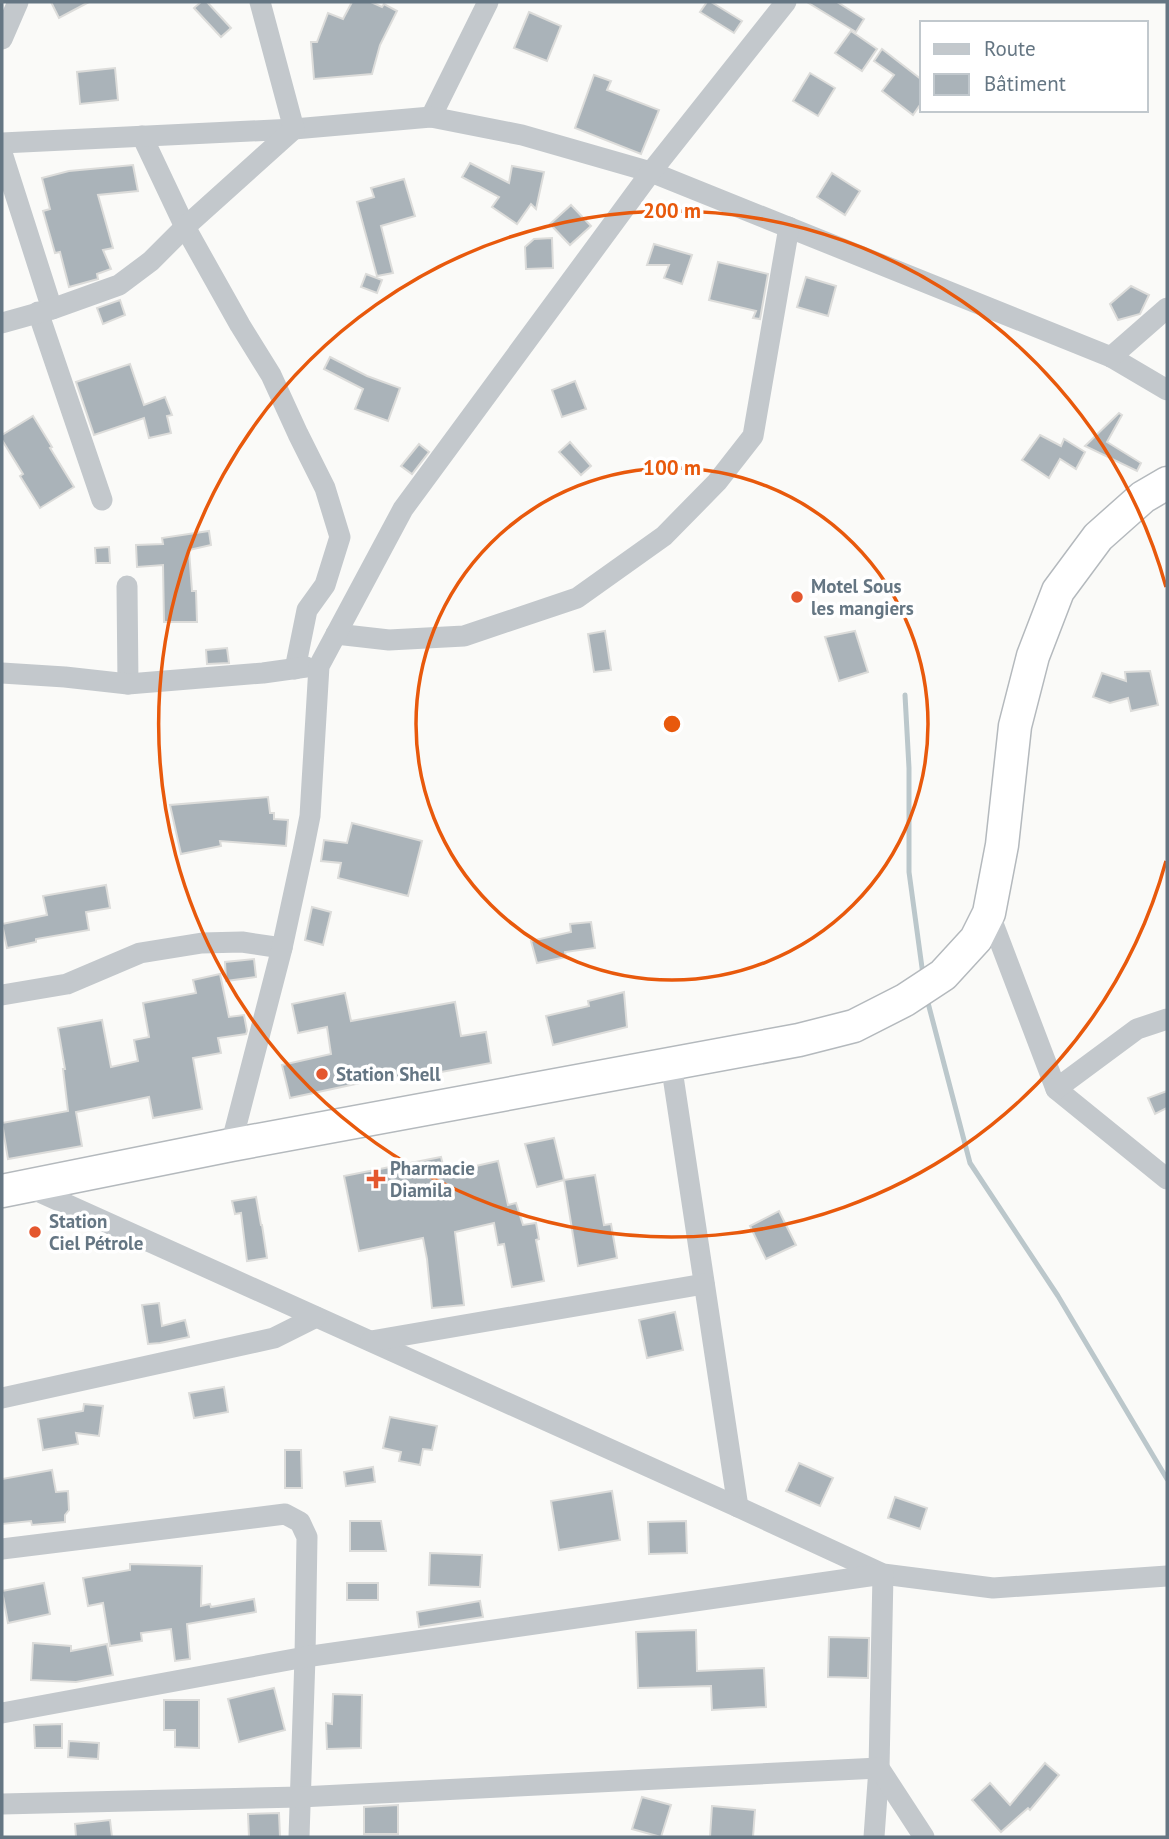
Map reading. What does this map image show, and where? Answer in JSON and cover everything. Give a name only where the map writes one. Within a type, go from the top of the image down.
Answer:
[{"type":"highway","points":[[14,1189],[231,1145],[799,1040],[854,1026],[905,1000],[943,975],[983,926],[1002,845],[1014,726],[1033,656],[1058,591],[1098,537],[1143,497],[1167,483]]},
{"type":"street","points":[[2,39],[18,2]]},
{"type":"street","points":[[260,2],[294,129]]},
{"type":"street","points":[[430,117],[488,2]]},
{"type":"street","points":[[231,1145],[282,948],[310,816],[319,666],[403,509],[651,172],[786,2]]},
{"type":"street","points":[[2,143],[294,129],[430,117],[522,135],[651,172],[1111,357],[1167,390]]},
{"type":"street","points":[[2,323],[119,285],[151,261],[294,129]]},
{"type":"street","points":[[142,136],[185,227],[240,326],[271,375],[325,488],[340,537],[325,585],[307,610],[295,669]]},
{"type":"street","points":[[2,153],[45,311],[102,500]]},
{"type":"street","points":[[336,634],[389,640],[464,636],[577,598],[664,536],[716,482],[753,436],[789,227]]},
{"type":"street","points":[[1111,357],[1167,308]]},
{"type":"street","points":[[127,586],[128,684]]},
{"type":"street","points":[[2,673],[128,684],[319,666]]},
{"type":"street","points":[[983,926],[1056,1088],[1167,1179]]},
{"type":"street","points":[[2,995],[67,984],[140,953],[202,943],[242,942],[282,948]]},
{"type":"street","points":[[1056,1088],[1137,1029],[1167,1019]]},
{"type":"street","points":[[671,1063],[738,1507]]},
{"type":"street","points":[[14,1189],[316,1317],[883,1574]]},
{"type":"street","points":[[371,1342],[704,1284]]},
{"type":"street","points":[[2,1398],[274,1338],[316,1317]]},
{"type":"street","points":[[2,1549],[285,1514],[300,1522],[307,1537],[299,1837]]},
{"type":"street","points":[[874,1837],[879,1768],[883,1574]]},
{"type":"street","points":[[2,1713],[305,1657],[883,1574],[993,1588],[1167,1576]]},
{"type":"street","points":[[2,1804],[300,1797],[879,1768]]},
{"type":"street","points":[[879,1768],[924,1837]]},
{"type":"building","points":[[51,2],[89,2],[59,18]]},
{"type":"building","points":[[201,2],[207,2],[231,28],[221,37],[194,8]]},
{"type":"building","points":[[352,2],[371,2],[382,7],[384,4],[397,11],[380,45],[372,74],[314,79],[311,42],[317,42],[328,13],[343,19]]},
{"type":"building","points":[[707,2],[742,21],[734,33],[700,12]]},
{"type":"building","points":[[807,2],[837,2],[864,19],[856,32]]},
{"type":"building","points":[[529,12],[561,26],[547,61],[514,48]]},
{"type":"building","points":[[851,31],[877,49],[862,71],[835,53]]},
{"type":"building","points":[[882,49],[920,78],[920,105],[913,115],[882,91],[894,75],[874,61]]},
{"type":"building","points":[[115,68],[118,100],[80,104],[77,72]]},
{"type":"building","points":[[810,73],[835,88],[818,116],[793,101]]},
{"type":"building","points":[[594,75],[611,81],[607,90],[659,110],[641,154],[575,128]]},
{"type":"building","points":[[470,163],[509,183],[512,166],[544,172],[536,209],[531,204],[517,224],[492,207],[499,197],[462,177]]},
{"type":"building","points":[[133,165],[138,191],[98,195],[113,248],[103,250],[111,269],[97,274],[98,279],[69,287],[60,252],[55,253],[43,211],[50,209],[42,178],[69,171]]},
{"type":"building","points":[[832,173],[860,191],[845,215],[817,197]]},
{"type":"building","points":[[404,179],[415,216],[381,226],[393,273],[377,276],[357,202],[374,197],[371,188]]},
{"type":"building","points":[[571,205],[591,226],[570,245],[550,224]]},
{"type":"building","points":[[552,238],[553,268],[526,269],[525,247],[534,239]]},
{"type":"building","points":[[654,244],[692,255],[682,284],[664,278],[669,265],[647,265]]},
{"type":"building","points":[[718,262],[768,274],[760,319],[753,318],[756,311],[709,300]]},
{"type":"building","points":[[366,274],[382,280],[377,293],[361,287]]},
{"type":"building","points":[[806,277],[836,286],[828,316],[797,307]]},
{"type":"building","points":[[1131,286],[1149,295],[1140,314],[1118,320],[1110,304]]},
{"type":"building","points":[[120,300],[125,315],[103,324],[97,308]]},
{"type":"building","points":[[330,357],[367,376],[400,388],[388,421],[355,409],[363,389],[324,369]]},
{"type":"building","points":[[130,364],[144,405],[165,397],[172,415],[167,416],[171,433],[149,438],[144,418],[94,435],[76,382]]},
{"type":"building","points":[[575,381],[586,409],[562,417],[552,390]]},
{"type":"building","points":[[1119,413],[1122,415],[1107,442],[1141,463],[1137,471],[1085,446]]},
{"type":"building","points":[[33,416],[74,487],[40,508],[2,440],[2,435]]},
{"type":"building","points":[[1040,435],[1061,446],[1064,439],[1085,452],[1076,469],[1060,459],[1049,478],[1022,460]]},
{"type":"building","points":[[570,442],[591,466],[581,475],[559,452]]},
{"type":"building","points":[[419,444],[429,452],[412,474],[401,466]]},
{"type":"building","points":[[209,531],[211,545],[189,550],[192,591],[196,591],[197,622],[164,622],[163,565],[137,567],[136,545],[163,544],[162,538]]},
{"type":"building","points":[[109,547],[110,563],[96,563],[95,548]]},
{"type":"building","points":[[605,631],[611,670],[594,672],[588,634]]},
{"type":"building","points":[[855,631],[868,672],[839,681],[825,637]]},
{"type":"building","points":[[227,648],[229,663],[207,664],[206,650]]},
{"type":"building","points":[[1150,671],[1158,705],[1131,711],[1128,698],[1110,703],[1093,697],[1102,673],[1126,681],[1125,672]]},
{"type":"building","points":[[268,797],[270,813],[274,813],[274,819],[288,820],[286,846],[220,841],[221,846],[181,854],[170,805]]},
{"type":"building","points":[[352,823],[422,841],[408,896],[338,878],[341,863],[321,861],[324,840],[347,843]]},
{"type":"building","points":[[106,885],[110,908],[86,912],[89,930],[36,939],[36,942],[7,948],[2,924],[47,915],[43,896]]},
{"type":"building","points":[[312,907],[331,912],[323,945],[305,940]]},
{"type":"building","points":[[591,922],[595,948],[565,952],[566,957],[537,963],[531,941],[571,932],[570,924]]},
{"type":"building","points":[[254,959],[256,977],[226,981],[225,962]]},
{"type":"building","points":[[220,974],[229,1017],[244,1015],[247,1031],[246,1034],[218,1038],[221,1053],[193,1058],[202,1109],[153,1118],[149,1097],[76,1112],[82,1146],[8,1159],[2,1123],[68,1111],[58,1028],[102,1020],[111,1067],[138,1061],[134,1040],[149,1037],[143,1003],[196,993],[193,980]]},
{"type":"building","points":[[624,992],[627,1027],[553,1045],[546,1016],[589,1006],[588,1001]]},
{"type":"building","points":[[345,993],[351,1021],[455,1002],[461,1036],[486,1032],[491,1063],[380,1083],[379,1079],[290,1098],[282,1065],[331,1054],[327,1027],[298,1033],[292,1004]]},
{"type":"building","points":[[1167,1091],[1167,1108],[1155,1114],[1148,1098]]},
{"type":"building","points":[[554,1138],[564,1180],[537,1187],[525,1144]]},
{"type":"building","points":[[441,1157],[445,1173],[498,1161],[508,1205],[516,1203],[523,1225],[536,1223],[539,1239],[536,1240],[544,1281],[512,1287],[504,1244],[498,1245],[494,1223],[455,1232],[464,1305],[432,1308],[423,1238],[359,1251],[344,1176]]},
{"type":"building","points":[[595,1175],[604,1225],[611,1224],[617,1258],[578,1266],[564,1180]]},
{"type":"building","points":[[256,1197],[267,1258],[247,1261],[241,1213],[235,1214],[232,1201]]},
{"type":"building","points":[[779,1211],[796,1245],[766,1259],[750,1226]]},
{"type":"building","points":[[159,1303],[162,1326],[185,1320],[189,1337],[148,1344],[142,1305]]},
{"type":"building","points":[[675,1312],[683,1350],[647,1358],[639,1320]]},
{"type":"building","points":[[224,1387],[228,1412],[194,1418],[189,1393]]},
{"type":"building","points":[[84,1404],[103,1406],[99,1436],[76,1433],[78,1444],[43,1450],[38,1419],[83,1411]]},
{"type":"building","points":[[390,1417],[437,1426],[432,1450],[423,1449],[420,1465],[399,1461],[401,1452],[383,1448]]},
{"type":"building","points":[[285,1450],[301,1450],[302,1488],[285,1488]]},
{"type":"building","points":[[799,1463],[833,1478],[820,1506],[786,1491]]},
{"type":"building","points":[[373,1467],[375,1482],[346,1486],[344,1472]]},
{"type":"building","points":[[52,1470],[56,1492],[68,1491],[69,1510],[65,1515],[65,1522],[2,1524],[2,1479]]},
{"type":"building","points":[[612,1491],[620,1540],[559,1550],[551,1501]]},
{"type":"building","points":[[895,1497],[927,1508],[920,1529],[888,1518]]},
{"type":"building","points":[[350,1521],[381,1521],[386,1551],[350,1551]]},
{"type":"building","points":[[686,1521],[687,1553],[649,1554],[648,1522]]},
{"type":"building","points":[[430,1553],[482,1555],[480,1587],[429,1585]]},
{"type":"building","points":[[130,1564],[202,1566],[201,1606],[210,1604],[211,1607],[254,1599],[256,1612],[187,1624],[190,1659],[175,1661],[171,1629],[141,1633],[142,1641],[110,1646],[103,1603],[88,1606],[83,1578],[130,1570]]},
{"type":"building","points":[[44,1583],[50,1614],[8,1623],[2,1591]]},
{"type":"building","points":[[347,1583],[378,1583],[378,1600],[347,1600]]},
{"type":"building","points":[[480,1601],[483,1617],[419,1627],[417,1612]]},
{"type":"building","points":[[696,1630],[697,1671],[764,1668],[766,1707],[712,1710],[711,1686],[638,1688],[636,1632]]},
{"type":"building","points":[[829,1637],[869,1638],[868,1678],[828,1677]]},
{"type":"building","points":[[33,1643],[71,1646],[71,1651],[107,1644],[113,1675],[76,1682],[31,1680]]},
{"type":"building","points":[[274,1688],[285,1730],[239,1742],[228,1699]]},
{"type":"building","points":[[333,1694],[362,1695],[361,1748],[327,1749],[326,1723],[332,1724]]},
{"type":"building","points":[[164,1700],[199,1700],[199,1748],[175,1747],[175,1730],[164,1730]]},
{"type":"building","points":[[62,1724],[62,1748],[35,1748],[34,1725]]},
{"type":"building","points":[[69,1741],[99,1743],[98,1759],[68,1757]]},
{"type":"building","points":[[1045,1763],[1059,1775],[1030,1810],[1028,1808],[1001,1832],[972,1800],[990,1783],[1010,1805]]},
{"type":"building","points":[[642,1797],[671,1805],[661,1837],[632,1829]]},
{"type":"building","points":[[398,1805],[398,1834],[364,1834],[364,1807]]},
{"type":"building","points":[[712,1806],[755,1810],[753,1837],[710,1837]]},
{"type":"building","points":[[279,1813],[280,1837],[249,1837],[248,1814]]},
{"type":"building","points":[[110,1820],[112,1837],[76,1837],[75,1824]]},
{"type":"waterway","points":[[905,695],[909,768],[909,872],[923,975]]},
{"type":"waterway","points":[[927,999],[970,1163],[1058,1296],[1167,1479]]},
{"type":"place","name":"Motel Sous les mangiers","points":[[797,597]]},
{"type":"place","name":"Station Shell","points":[[322,1074]]},
{"type":"place","name":"Pharmacie Diamila","points":[[376,1179]]},
{"type":"place","name":"Station Ciel Pétrole","points":[[35,1232]]}]
